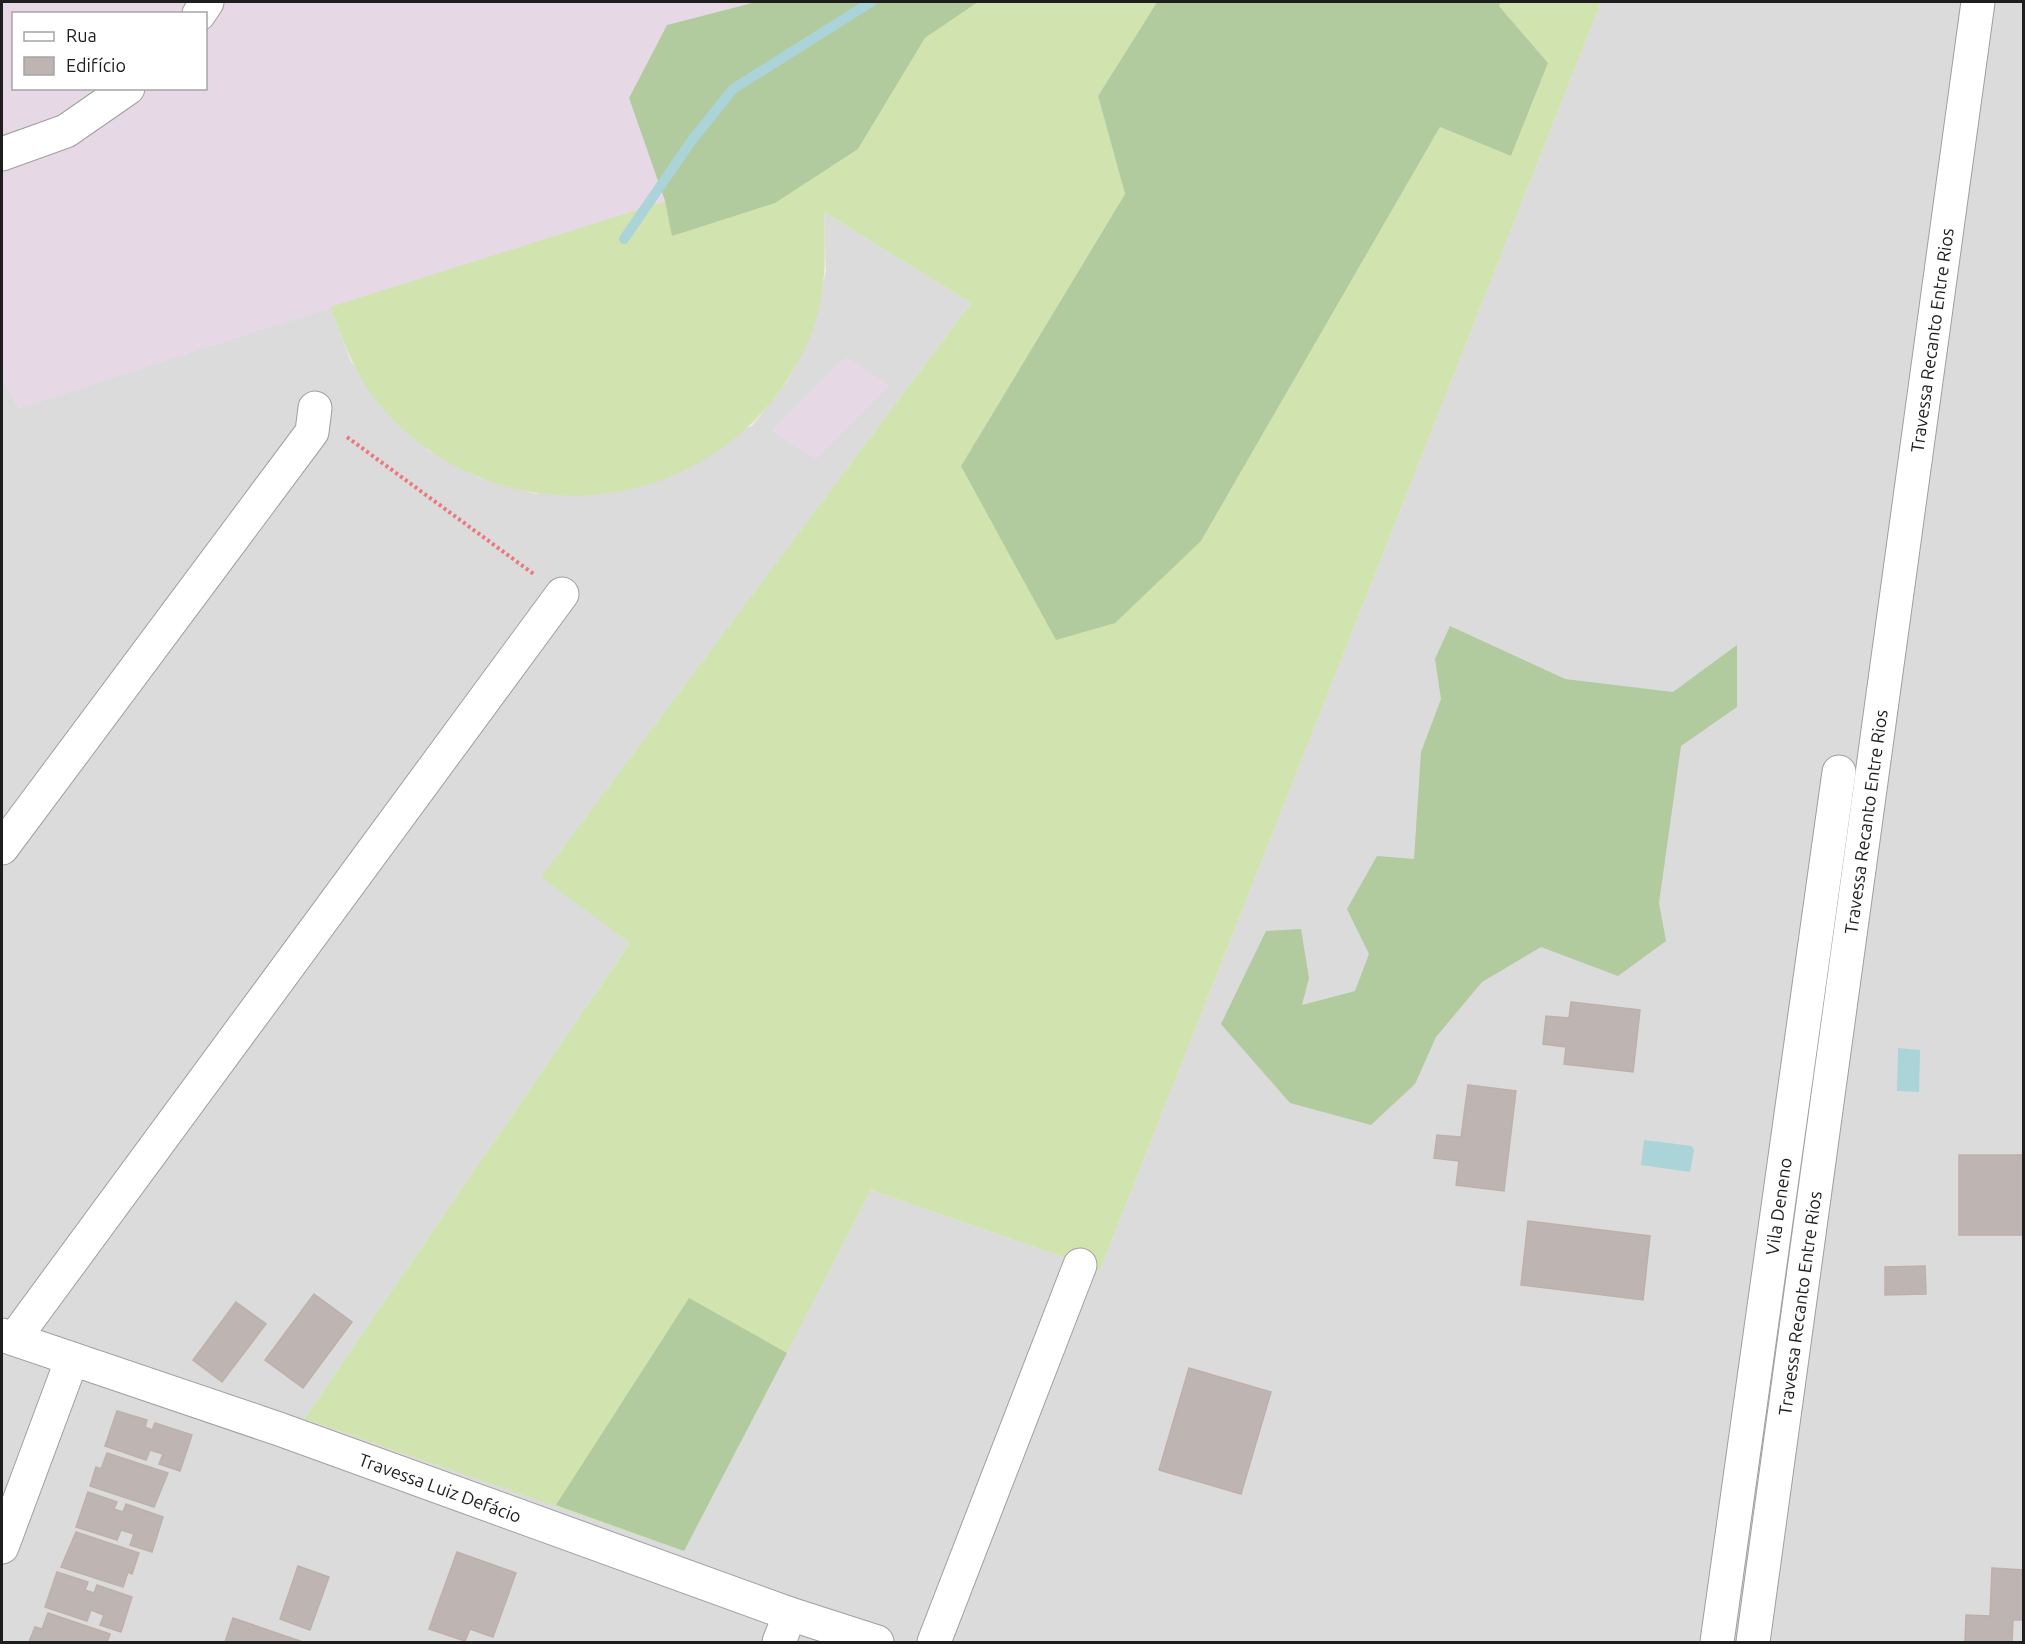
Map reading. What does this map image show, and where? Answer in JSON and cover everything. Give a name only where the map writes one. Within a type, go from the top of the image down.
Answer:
[{"type":"street","name":"Travessa Recanto Entre Rios","points":[[1753,1642],[1978,2]]},
{"type":"street","points":[[2,154],[66,131],[125,90]]},
{"type":"street","points":[[2,848],[313,420]]},
{"type":"street","points":[[8,1337],[562,594]]},
{"type":"street","name":"Vila Deneno","points":[[1717,1642],[1839,772]]},
{"type":"street","points":[[934,1642],[1080,1265]]},
{"type":"street","name":"Travessa Luiz Defácio","points":[[8,1337],[290,1433],[784,1628],[877,1642]]},
{"type":"street","points":[[2,1547],[72,1359]]},
{"type":"path","points":[[313,420],[342,433],[562,594]]},
{"type":"shaded area","points":[[2,2],[756,2],[667,25],[629,98],[665,201],[19,408],[2,378]]},
{"type":"shaded area","points":[[1601,2],[2023,2],[2023,1642],[2,1642],[2,378],[19,408],[330,307],[351,362],[428,450],[479,478],[536,494],[752,426],[788,380],[813,327],[826,271],[824,212],[971,303],[542,876],[630,943],[304,1419],[684,1550],[871,1190],[1100,1270]]},
{"type":"shaded area","points":[[846,357],[890,385],[816,459],[772,431]]},
{"type":"green space","points":[[756,2],[978,2],[925,38],[858,149],[775,203],[672,236],[665,201],[629,98],[667,25]]},
{"type":"green space","points":[[978,2],[1157,2],[1098,96],[1125,194],[961,466],[1201,541],[1440,127],[1511,156],[1548,63],[1499,6],[1501,2],[1601,2],[1100,1270],[871,1190],[684,1551],[304,1419],[630,943],[541,877],[971,303],[824,212],[823,286],[813,329],[780,390],[736,438],[682,472],[622,491],[560,495],[497,484],[438,456],[385,411],[375,399],[353,362],[330,307],[665,201],[673,236],[858,149],[925,38]]},
{"type":"green space","points":[[1157,2],[1501,2],[1499,6],[1548,63],[1511,156],[1440,127],[1201,541],[1115,623],[1056,640],[961,466],[1125,194],[1098,96]]},
{"type":"green space","points":[[1450,626],[1565,679],[1673,692],[1737,645],[1737,707],[1681,746],[1659,903],[1666,941],[1618,976],[1541,947],[1482,982],[1436,1037],[1415,1084],[1371,1125],[1290,1103],[1221,1024],[1266,931],[1301,929],[1309,978],[1302,1005],[1355,991],[1369,954],[1347,909],[1377,856],[1414,859],[1421,752],[1441,699],[1435,659]]},
{"type":"green space","points":[[689,1298],[787,1353],[684,1551],[556,1505]]},
{"type":"water","points":[[1898,1048],[1920,1050],[1919,1092],[1897,1091]]},
{"type":"water","points":[[1644,1140],[1692,1146],[1694,1150],[1690,1172],[1641,1165]]},
{"type":"building","points":[[1571,1002],[1640,1010],[1633,1072],[1564,1064],[1566,1047],[1543,1044],[1546,1016],[1569,1018]]},
{"type":"building","points":[[1468,1085],[1516,1091],[1504,1191],[1456,1185],[1459,1161],[1434,1158],[1437,1135],[1461,1137]]},
{"type":"building","points":[[1959,1155],[2024,1155],[2024,1235],[1959,1235]]},
{"type":"building","points":[[1528,1221],[1650,1236],[1643,1300],[1521,1285]]},
{"type":"building","points":[[1925,1266],[1926,1294],[1885,1295],[1885,1267]]},
{"type":"building","points":[[314,1294],[352,1322],[303,1388],[265,1360]]},
{"type":"building","points":[[236,1302],[266,1324],[222,1382],[193,1360]]},
{"type":"building","points":[[1189,1368],[1271,1392],[1241,1494],[1159,1470]]},
{"type":"building","points":[[117,1411],[147,1420],[145,1427],[152,1430],[155,1423],[192,1435],[180,1471],[159,1464],[163,1454],[150,1450],[146,1460],[105,1446]]},
{"type":"building","points":[[107,1453],[168,1473],[154,1507],[90,1486],[96,1467],[101,1469]]},
{"type":"building","points":[[88,1492],[117,1502],[114,1509],[123,1512],[126,1504],[163,1517],[152,1552],[130,1545],[134,1534],[121,1530],[117,1540],[76,1527]]},
{"type":"building","points":[[76,1532],[139,1553],[132,1574],[128,1572],[123,1587],[61,1567]]},
{"type":"building","points":[[457,1552],[516,1573],[493,1637],[470,1629],[465,1641],[429,1629]]},
{"type":"building","points":[[298,1566],[329,1577],[310,1630],[280,1619]]},
{"type":"building","points":[[1992,1568],[2024,1570],[2024,1620],[2013,1620],[2012,1642],[1965,1642],[1966,1615],[1990,1616]]},
{"type":"building","points":[[57,1572],[88,1582],[85,1590],[94,1593],[97,1585],[132,1597],[121,1632],[100,1625],[104,1615],[91,1610],[87,1621],[45,1607]]},
{"type":"building","points":[[48,1613],[110,1634],[107,1642],[29,1642],[35,1627],[42,1629]]},
{"type":"building","points":[[233,1618],[303,1642],[225,1642]]},
{"type":"waterway","points":[[624,239],[692,140],[733,89],[871,2]]}]
